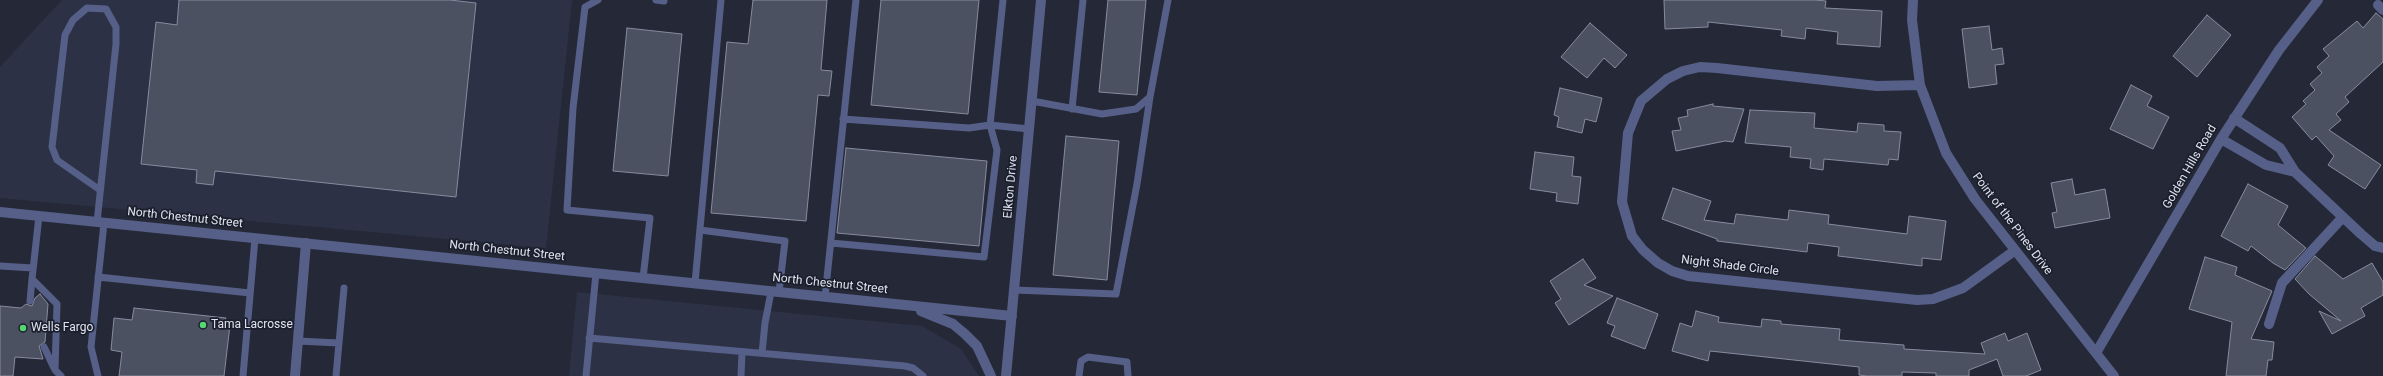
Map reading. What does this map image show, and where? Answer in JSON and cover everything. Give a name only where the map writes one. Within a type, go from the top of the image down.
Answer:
[{"type":"street","name":"Elkton Drive","points":[[1006,376],[1041,0]]},
{"type":"street","name":"Point of the Pines Drive","points":[[1913,0],[1912,20],[1920,85],[1946,153],[1975,199],[2014,251],[2114,376]]},
{"type":"street","name":"Golden Hills Road","points":[[2096,353],[2234,118],[2279,50],[2318,0]]},
{"type":"street","name":"Night Shade Circle","points":[[1920,85],[1877,86],[1706,68],[1684,71],[1667,78],[1641,101],[1628,133],[1622,202],[1632,236],[1643,250],[1658,263],[1672,271],[1688,276],[1917,300],[1933,299],[1963,288],[2014,251]]},
{"type":"street","points":[[2234,118],[2280,148],[2295,172],[2375,246],[2383,248]]},
{"type":"street","points":[[2221,139],[2266,165],[2295,172]]},
{"type":"street","name":"North Chestnut Street","points":[[0,212],[1012,316]]},
{"type":"street","points":[[2269,324],[2282,283],[2342,217]]},
{"type":"street","points":[[295,376],[306,243]]},
{"type":"street","points":[[892,304],[939,317],[953,324],[977,346],[991,376]]},
{"type":"lane","points":[[598,0],[585,7],[573,108],[567,210],[650,218],[643,278]]},
{"type":"lane","points":[[656,0],[664,1]]},
{"type":"lane","points":[[695,283],[720,0]]},
{"type":"lane","points":[[825,297],[856,0]]},
{"type":"lane","points":[[831,243],[984,257],[997,150],[990,125],[1003,0]]},
{"type":"lane","points":[[1072,109],[1083,0]]},
{"type":"lane","points":[[1014,290],[1116,294],[1137,184],[1150,97],[1168,0]]},
{"type":"lane","points":[[98,376],[92,347],[98,277],[100,190],[116,27],[106,9],[87,8],[73,20],[65,35],[52,147],[57,160],[100,190]]},
{"type":"lane","points":[[1032,101],[1102,114],[1136,109],[1150,97]]},
{"type":"lane","points":[[843,119],[968,128],[990,125],[1029,129]]},
{"type":"lane","points":[[30,301],[39,216]]},
{"type":"lane","points":[[700,230],[785,241],[775,292],[765,323],[762,353]]},
{"type":"lane","points":[[243,376],[255,238]]},
{"type":"lane","points":[[0,266],[33,268]]},
{"type":"lane","points":[[586,376],[596,273]]},
{"type":"lane","points":[[98,277],[250,293]]},
{"type":"lane","points":[[32,279],[57,304],[55,370]]},
{"type":"lane","points":[[336,376],[344,288]]},
{"type":"lane","points":[[590,338],[905,366],[913,368],[923,376]]},
{"type":"lane","points":[[298,341],[339,343]]},
{"type":"lane","points":[[44,347],[55,370],[61,376]]},
{"type":"lane","points":[[741,376],[742,352]]},
{"type":"lane","points":[[1079,376],[1080,361],[1088,357],[1127,362],[1128,376]]},
{"type":"shaded area","points":[[62,0],[572,0],[546,248],[0,198],[0,67]]},
{"type":"shaded area","points":[[577,292],[922,326],[961,349],[979,376],[569,376]]},
{"type":"building","points":[[179,0],[450,0],[476,3],[456,197],[215,171],[213,185],[196,183],[197,170],[141,164],[156,22],[177,25]]},
{"type":"building","points":[[753,0],[827,0],[821,70],[832,71],[829,96],[818,95],[806,221],[711,213],[727,42],[748,44]]},
{"type":"building","points":[[881,0],[979,0],[968,114],[871,105]]},
{"type":"building","points":[[1108,0],[1146,0],[1137,95],[1099,92]]},
{"type":"building","points":[[1664,0],[1815,0],[1826,1],[1825,8],[1882,11],[1880,47],[1837,44],[1838,32],[1806,28],[1805,39],[1781,36],[1782,30],[1708,22],[1708,27],[1665,29]]},
{"type":"building","points":[[2376,13],[2383,19],[2383,62],[2345,97],[2349,102],[2336,114],[2341,120],[2329,130],[2381,165],[2365,189],[2328,165],[2334,156],[2316,136],[2312,140],[2292,117],[2306,104],[2303,101],[2315,90],[2310,84],[2322,73],[2317,67],[2329,56],[2323,49],[2357,21],[2363,28]]},
{"type":"building","points":[[2207,15],[2231,35],[2197,77],[2173,56]]},
{"type":"building","points":[[1590,23],[1627,55],[1615,68],[1604,58],[1587,78],[1561,57]]},
{"type":"building","points":[[1989,26],[1992,50],[2002,48],[2004,64],[1995,65],[1997,84],[1969,88],[1962,29]]},
{"type":"building","points":[[627,28],[682,34],[668,176],[613,171]]},
{"type":"building","points":[[2131,85],[2152,96],[2147,106],[2169,117],[2153,149],[2110,129]]},
{"type":"building","points":[[1560,88],[1602,98],[1596,122],[1585,119],[1582,133],[1557,127],[1559,117],[1554,115]]},
{"type":"building","points":[[1713,104],[1713,106],[1744,109],[1733,142],[1725,141],[1676,151],[1672,131],[1681,130],[1678,118],[1688,116],[1687,110]]},
{"type":"building","points":[[1750,110],[1815,113],[1814,128],[1857,132],[1858,123],[1884,125],[1884,131],[1901,132],[1898,160],[1889,159],[1888,165],[1824,159],[1823,170],[1810,168],[1811,159],[1790,157],[1791,147],[1745,143]]},
{"type":"building","points":[[1066,136],[1119,141],[1107,280],[1053,275]]},
{"type":"building","points":[[846,148],[987,161],[979,246],[837,233]]},
{"type":"building","points":[[1535,152],[1574,157],[1572,176],[1581,177],[1578,204],[1556,201],[1557,193],[1530,189]]},
{"type":"building","points":[[2072,179],[2075,195],[2105,189],[2110,218],[2055,228],[2052,213],[2057,212],[2051,183]]},
{"type":"building","points":[[2248,184],[2288,206],[2278,225],[2306,248],[2285,270],[2273,263],[2251,246],[2248,251],[2221,236]]},
{"type":"building","points":[[1673,188],[1711,201],[1704,220],[1734,224],[1736,214],[1788,220],[1789,210],[1829,215],[1828,224],[1907,234],[1909,216],[1946,221],[1941,260],[1922,258],[1922,266],[1838,256],[1839,247],[1808,243],[1807,252],[1717,241],[1717,239],[1662,219]]},
{"type":"building","points":[[2315,256],[2343,279],[2372,263],[2383,282],[2383,295],[2361,308],[2365,316],[2332,334],[2319,311],[2341,321],[2309,294],[2295,279]]},
{"type":"building","points":[[2205,257],[2237,267],[2235,275],[2272,291],[2251,339],[2274,342],[2272,360],[2268,360],[2266,376],[2226,376],[2232,322],[2189,309]]},
{"type":"building","points":[[1583,259],[1596,278],[1584,285],[1613,296],[1569,325],[1555,303],[1561,299],[1550,281]]},
{"type":"building","name":"Wells Fargo","points":[[40,294],[48,304],[45,342],[39,346],[43,359],[15,357],[13,376],[0,376],[0,306],[21,308],[26,304],[32,306],[35,298]]},
{"type":"building","points":[[1617,298],[1658,314],[1645,349],[1611,336],[1615,326],[1607,323]]},
{"type":"building","points":[[134,308],[226,318],[224,324],[230,325],[224,376],[119,376],[122,352],[111,350],[114,318],[132,320]]},
{"type":"building","points":[[1696,311],[1719,317],[1718,322],[1761,327],[1762,319],[1781,321],[1781,324],[1840,329],[1839,340],[1904,345],[1904,349],[1985,354],[1981,343],[2005,333],[2008,341],[2027,333],[2041,370],[2026,376],[2003,376],[1997,359],[1969,370],[1969,376],[1936,376],[1936,373],[1902,372],[1902,376],[1867,376],[1859,375],[1859,367],[1710,351],[1708,361],[1672,351],[1680,323],[1692,327]]},
{"type":"place","name":"Tama Lacrosse","points":[[203,325]]},
{"type":"place","name":"Wells Fargo","points":[[23,328]]}]
